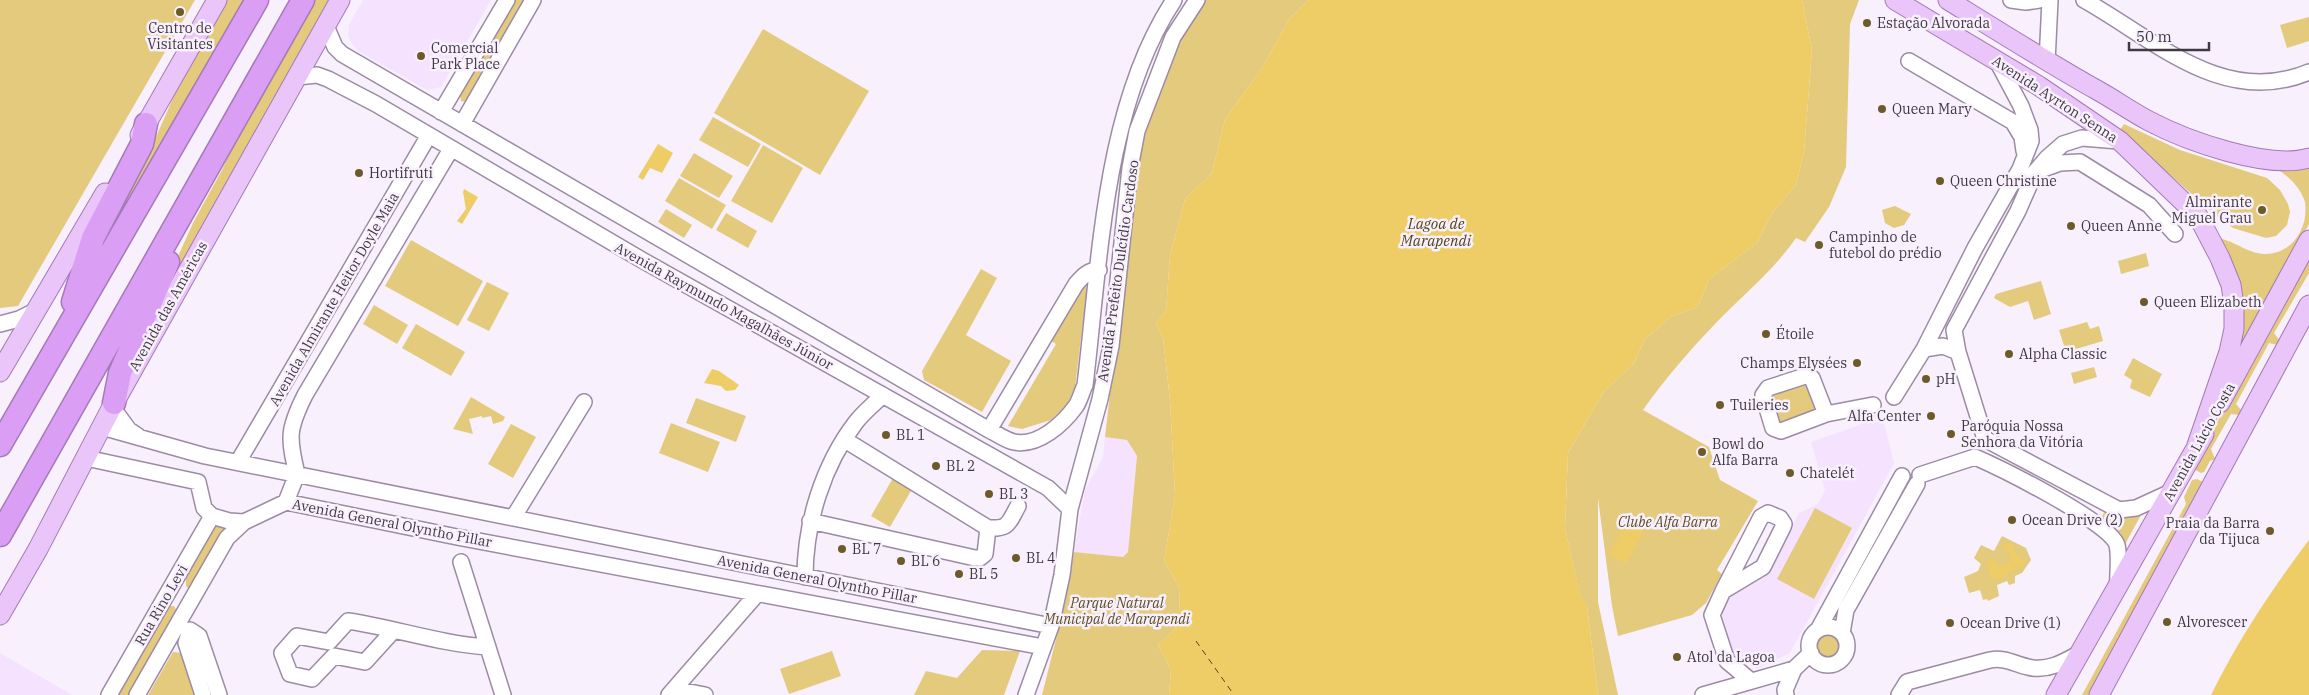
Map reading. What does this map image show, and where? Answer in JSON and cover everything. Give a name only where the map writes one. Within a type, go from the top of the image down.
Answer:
[{"type":"highway","points":[[0,445],[257,0]]},
{"type":"highway","points":[[0,535],[303,0]]},
{"type":"highway","points":[[49,362],[72,304],[93,238],[142,144],[146,124]]},
{"type":"highway","points":[[113,405],[120,373],[162,280],[186,217],[225,147],[225,138]]},
{"type":"main road","points":[[0,372],[218,0]]},
{"type":"main road","name":"Avenida das Américas","points":[[0,615],[113,405],[340,0]]},
{"type":"main road","name":"Avenida Ayrton Senna","points":[[1895,0],[2062,100],[2120,141],[2198,216],[2220,258],[2231,285],[2234,329],[2229,352],[2197,446]]},
{"type":"main road","name":"Avenida Ayrton Senna","points":[[1948,0],[2047,62],[2151,122],[2227,152],[2279,161],[2309,158]]},
{"type":"main road","name":"Avenida Lúcio Costa","points":[[2059,691],[2197,446],[2309,240]]},
{"type":"main road","points":[[2099,695],[2309,306]]},
{"type":"street","points":[[441,112],[507,0]]},
{"type":"street","points":[[462,124],[532,0]]},
{"type":"street","name":"Avenida Prefeito Dulcídio Cardoso","points":[[1063,420],[1077,405],[1085,385],[1102,229],[1122,120],[1137,75],[1165,14],[1174,0]]},
{"type":"street","name":"Avenida Prefeito Dulcídio Cardoso","points":[[1026,695],[1051,626],[1064,559],[1070,509],[1100,398],[1111,346],[1130,168],[1137,131],[1173,37],[1197,0]]},
{"type":"street","points":[[2011,0],[2026,2],[2039,0]]},
{"type":"street","points":[[2047,62],[2050,0]]},
{"type":"street","points":[[2084,0],[2187,63],[2225,79],[2272,82],[2294,79],[2309,72]]},
{"type":"street","name":"Avenida Raymundo Magalhães Júnior","points":[[326,26],[335,47],[342,54],[989,430],[1014,442],[1027,442],[1040,438],[1063,420]]},
{"type":"street","points":[[1909,61],[2013,122],[2022,137],[2028,171]]},
{"type":"street","points":[[1997,62],[2021,106],[2030,130],[2031,141],[2028,171],[1992,259],[1954,330],[1958,352],[1985,439],[2003,451],[2118,510],[2136,508],[2171,492]]},
{"type":"street","name":"Avenida Raymundo Magalhães Júnior","points":[[297,77],[317,76],[328,78],[376,104],[640,264],[883,395],[1048,488],[1070,509]]},
{"type":"street","points":[[376,104],[389,82]]},
{"type":"street","points":[[2006,117],[2018,113],[2021,106]]},
{"type":"street","name":"Avenida Almirante Heitor Doyle Maia","points":[[238,462],[429,135]]},
{"type":"street","points":[[2080,162],[2082,138]]},
{"type":"street","points":[[1894,397],[1924,348],[1975,248],[2028,171],[2063,144],[2082,138],[2120,141]]},
{"type":"street","name":"Avenida Almirante Heitor Doyle Maia","points":[[297,474],[290,434],[293,419],[305,394],[451,149]]},
{"type":"street","points":[[2028,171],[2060,163],[2080,162],[2149,205],[2174,234]]},
{"type":"street","points":[[1975,248],[1992,259]]},
{"type":"street","name":"Avenida Prefeito Dulcídio Cardoso","points":[[989,430],[1076,284],[1086,273],[1092,270],[1099,270]]},
{"type":"street","points":[[0,324],[19,319],[35,311]]},
{"type":"street","points":[[1937,321],[1954,330]]},
{"type":"street","points":[[1924,348],[1943,346],[1958,352]]},
{"type":"street","points":[[799,576],[805,558],[810,521],[826,474],[856,422],[883,395]]},
{"type":"street","points":[[513,518],[584,402]]},
{"type":"street","name":"Avenida General Olyntho Pillar","points":[[113,405],[129,430],[141,438]]},
{"type":"street","points":[[1826,414],[1873,405]]},
{"type":"street","name":"Avenida General Olyntho Pillar","points":[[102,427],[205,456],[1051,626]]},
{"type":"street","points":[[1818,630],[1831,627],[1842,633],[1846,639],[1846,652],[1839,662],[1826,665],[1814,659],[1811,653],[1810,640],[1818,630],[1902,476],[1906,484],[1912,486],[1919,479],[1975,457],[1985,439]]},
{"type":"street","points":[[845,440],[988,528],[1007,526],[1018,506]]},
{"type":"street","points":[[1994,466],[2003,451]]},
{"type":"street","points":[[205,456],[198,482],[204,508],[212,516],[229,521],[244,522]]},
{"type":"street","points":[[1975,457],[2091,519],[2111,535],[2117,544],[2118,587]]},
{"type":"street","points":[[86,458],[198,482]]},
{"type":"street","points":[[286,502],[297,474]]},
{"type":"street","points":[[1842,633],[1846,610],[1919,479]]},
{"type":"street","name":"Avenida General Olyntho Pillar","points":[[244,522],[286,502],[757,594],[1043,647]]},
{"type":"street","points":[[1723,591],[1763,567],[1784,527],[1780,518],[1768,513],[1760,517],[1723,591],[1712,615],[1727,662],[1723,690]]},
{"type":"street","name":"Rua Rino Levi","points":[[109,695],[212,516]]},
{"type":"street","points":[[810,521],[975,558],[980,558],[985,554],[988,528]]},
{"type":"street","name":"Rua Rino Levi","points":[[137,695],[227,538],[244,522]]},
{"type":"street","points":[[578,559],[584,532]]},
{"type":"street","points":[[798,556],[799,576]]},
{"type":"street","points":[[461,562],[503,695]]},
{"type":"street","points":[[671,692],[757,594]]},
{"type":"street","points":[[394,630],[365,662],[334,656],[312,679],[290,674],[282,653],[297,636],[329,642],[348,620],[464,645],[488,647]]},
{"type":"street","points":[[368,624],[379,647]]},
{"type":"street","points":[[464,645],[481,627]]},
{"type":"street","points":[[203,695],[186,643],[190,630],[199,636],[219,695]]},
{"type":"street","points":[[1703,695],[1794,669],[1811,653]]},
{"type":"street","points":[[1899,695],[1907,682],[1990,660],[2001,658],[2030,668],[2047,668],[2060,664],[2080,653]]},
{"type":"street","points":[[1727,662],[1786,693],[1794,669]]},
{"type":"street","points":[[671,692],[703,695],[693,666]]},
{"type":"shaded area","points":[[363,0],[491,0],[441,87],[427,90],[358,51],[352,43],[348,36],[349,25]]},
{"type":"shaded area","points":[[1871,421],[1884,424],[1894,463],[1790,653],[1757,669],[1733,654],[1721,611],[1730,597],[1764,578],[1799,513],[1818,504],[1825,490],[1811,442]]},
{"type":"shaded area","points":[[1105,437],[1127,440],[1137,456],[1128,552],[1123,557],[1074,552],[1085,490],[1103,457]]},
{"type":"shaded area","points":[[0,653],[72,695],[0,695]]},
{"type":"green space","points":[[0,0],[195,0],[18,306],[0,308]]},
{"type":"green space","points":[[227,0],[251,0],[86,286],[103,228],[156,137],[177,89]]},
{"type":"green space","points":[[309,0],[333,0],[160,304],[158,301],[193,223],[222,170],[255,98]]},
{"type":"green space","points":[[515,0],[525,0],[469,98],[465,102],[461,101],[460,95]]},
{"type":"green space","name":"Parque Natural Municipal de Marapendi","points":[[1206,0],[1308,0],[1289,19],[1262,68],[1225,119],[1212,173],[1185,199],[1170,256],[1166,310],[1156,324],[1163,338],[1170,400],[1175,496],[1164,561],[1180,589],[1179,613],[1175,629],[1158,645],[1171,670],[1169,695],[1042,695],[1066,599],[1074,552],[1123,557],[1128,552],[1137,456],[1127,440],[1105,437],[1139,141],[1179,41]]},
{"type":"green space","name":"Clube Alfa Barra","points":[[1802,0],[1859,0],[1850,24],[1846,167],[1829,207],[1805,242],[1796,238],[1767,272],[1686,355],[1643,410],[1709,447],[1720,480],[1758,501],[1717,570],[1722,574],[1706,603],[1692,615],[1618,636],[1612,606],[1598,498],[1598,602],[1618,695],[1598,695],[1587,606],[1580,595],[1565,528],[1568,453],[1603,393],[1634,363],[1645,339],[1672,316],[1698,307],[1709,279],[1757,243],[1772,213],[1796,185],[1804,152],[1812,50]]},
{"type":"green space","points":[[2309,17],[2309,41],[2287,48],[2280,25]]},
{"type":"green space","points":[[763,29],[869,91],[820,175],[714,113]]},
{"type":"green space","points":[[713,117],[761,144],[748,167],[699,140]]},
{"type":"green space","points":[[2124,124],[2180,150],[2267,178],[2280,190],[2288,204],[2290,212],[2287,225],[2276,236],[2266,238],[2233,228],[2214,214],[2120,130]]},
{"type":"green space","points":[[763,145],[803,168],[772,223],[731,201]]},
{"type":"green space","points":[[694,153],[733,176],[719,198],[680,176]]},
{"type":"green space","points":[[2309,164],[2309,224],[2235,361],[2217,236],[2251,251],[2264,254],[2274,253],[2290,245],[2301,231],[2304,222],[2305,202],[2293,182],[2275,168]]},
{"type":"green space","points":[[679,178],[726,205],[712,229],[665,201]]},
{"type":"green space","points":[[1895,206],[1911,214],[1904,225],[1894,228],[1885,223],[1882,210]]},
{"type":"green space","points":[[666,209],[692,225],[684,238],[658,222]]},
{"type":"green space","points":[[726,213],[757,231],[748,248],[716,230]]},
{"type":"green space","points":[[411,240],[483,281],[458,326],[385,286]]},
{"type":"green space","points":[[2146,253],[2149,266],[2121,274],[2118,261]]},
{"type":"green space","points":[[2309,253],[2309,273],[2274,333],[2280,341],[2278,345],[2269,343],[2236,404],[2242,411],[2240,415],[2231,414],[2211,449],[2215,459],[2210,461],[2204,472],[2201,473],[2192,468]]},
{"type":"green space","points":[[981,269],[997,278],[966,335],[1011,361],[982,412],[924,380],[922,371]]},
{"type":"green space","points":[[2041,281],[2051,314],[2034,320],[2028,301],[2010,307],[1994,298],[1996,294]]},
{"type":"green space","points":[[487,282],[509,293],[489,331],[467,320]]},
{"type":"green space","points":[[1080,284],[1087,288],[1075,387],[1067,405],[1051,420],[1022,429],[1008,426],[1056,344],[1048,339]]},
{"type":"green space","points":[[374,305],[408,325],[397,344],[363,324]]},
{"type":"green space","points":[[2087,322],[2090,329],[2099,326],[2103,341],[2066,352],[2059,330]]},
{"type":"green space","points":[[416,324],[465,352],[451,376],[402,348]]},
{"type":"green space","points":[[2133,358],[2162,374],[2150,397],[2130,388],[2132,380],[2124,375]]},
{"type":"green space","points":[[2094,367],[2097,377],[2074,384],[2071,373]]},
{"type":"green space","points":[[1807,378],[1819,410],[1777,426],[1766,393]]},
{"type":"green space","points":[[471,397],[505,417],[503,421],[493,424],[491,416],[482,418],[482,416],[469,419],[473,434],[453,429]]},
{"type":"green space","points":[[696,398],[746,416],[736,442],[686,423]]},
{"type":"green space","points":[[671,423],[720,442],[708,472],[659,453]]},
{"type":"green space","points":[[511,424],[536,437],[513,478],[488,464]]},
{"type":"green space","points":[[893,478],[912,489],[890,527],[871,516]]},
{"type":"green space","points":[[2197,479],[2205,483],[2091,695],[2082,695],[2186,504],[2184,497],[2192,480]]},
{"type":"green space","points":[[1815,508],[1852,528],[1814,599],[1777,579]]},
{"type":"green space","points":[[2105,511],[2128,517],[2142,513],[2122,550],[2100,519]]},
{"type":"green space","points":[[219,524],[229,527],[222,533],[189,589],[186,586],[186,573],[214,526]]},
{"type":"green space","points":[[2002,536],[2026,548],[2031,560],[2022,573],[2015,576],[2015,583],[2009,585],[2007,581],[1997,585],[1999,596],[1988,601],[1987,599],[1983,600],[1980,590],[1969,593],[1964,577],[1978,571],[1981,564],[1974,558],[1981,545],[1994,551]]},
{"type":"green space","points":[[167,606],[174,606],[177,611],[129,695],[116,695]]},
{"type":"green space","points":[[1829,634],[1834,635],[1840,641],[1840,651],[1834,657],[1829,658],[1824,657],[1818,651],[1817,646],[1818,641],[1824,635]]},
{"type":"green space","points":[[982,650],[1020,651],[1004,695],[914,695],[926,671],[957,678]]},
{"type":"green space","points":[[832,651],[841,676],[789,694],[780,669]]},
{"type":"green space","points":[[173,652],[182,653],[195,695],[148,695]]},
{"type":"water","name":"Lagoa de Marapendi","points":[[1308,0],[1802,0],[1812,50],[1804,152],[1796,185],[1772,213],[1757,243],[1709,279],[1698,307],[1672,316],[1645,339],[1634,363],[1603,393],[1568,453],[1565,528],[1580,594],[1587,606],[1598,695],[1169,695],[1171,670],[1158,645],[1175,629],[1179,613],[1180,589],[1164,561],[1175,496],[1170,400],[1163,338],[1156,324],[1166,310],[1170,256],[1185,199],[1212,173],[1225,119],[1262,68],[1289,19]]},
{"type":"water","points":[[658,144],[673,153],[662,173],[650,168],[643,180],[638,177]]},
{"type":"water","points":[[464,189],[478,197],[462,224],[457,221],[466,209]]},
{"type":"water","points":[[712,369],[719,371],[739,385],[735,390],[726,391],[721,386],[704,383]]},
{"type":"water","points":[[1627,520],[1645,529],[1626,564],[1609,555]]},
{"type":"water","points":[[2309,540],[2309,695],[2211,695],[2232,654],[2256,615]]},
{"type":"water","points":[[2007,543],[2012,544],[2016,554],[2024,561],[2024,565],[2009,572],[2004,578],[1992,579],[1987,564],[1989,561],[1995,560],[1997,567],[2008,564],[2011,561],[2009,553],[2002,547]]},
{"type":"ferry route","points":[[1196,641],[1234,695]]},
{"type":"place","name":"Centro de Visitantes","points":[[180,12]]},
{"type":"place","name":"Estação Alvorada","points":[[1867,23]]},
{"type":"place","name":"Comercial Park Place","points":[[421,56]]},
{"type":"place","name":"Queen Mary","points":[[1882,109]]},
{"type":"place","name":"Hortifruti","points":[[359,173]]},
{"type":"place","name":"Queen Christine","points":[[1940,181]]},
{"type":"place","name":"Almirante Miguel Grau","points":[[2262,210]]},
{"type":"place","name":"Queen Anne","points":[[2071,226]]},
{"type":"place","name":"Campinho de futebol do prédio","points":[[1819,245]]},
{"type":"place","name":"Queen Elizabeth","points":[[2144,302]]},
{"type":"place","name":"Étoile","points":[[1766,334]]},
{"type":"place","name":"Alpha Classic","points":[[2009,354]]},
{"type":"place","name":"Champs Elysées","points":[[1857,363]]},
{"type":"place","name":"pH","points":[[1926,379]]},
{"type":"place","name":"Tuileries","points":[[1720,405]]},
{"type":"place","name":"Alfa Center","points":[[1931,416]]},
{"type":"place","name":"Paróquia Nossa Senhora da Vitória","points":[[1951,434]]},
{"type":"place","name":"BL 1","points":[[886,435]]},
{"type":"place","name":"Bowl do Alfa Barra","points":[[1702,452]]},
{"type":"place","name":"BL 2","points":[[936,466]]},
{"type":"place","name":"Chatelét","points":[[1790,473]]},
{"type":"place","name":"BL 3","points":[[989,494]]},
{"type":"place","name":"Ocean Drive (2)","points":[[2012,520]]},
{"type":"place","name":"Praia da Barra da Tijuca","points":[[2270,531]]},
{"type":"place","name":"BL 7","points":[[842,549]]},
{"type":"place","name":"BL 4","points":[[1016,558]]},
{"type":"place","name":"BL 6","points":[[901,561]]},
{"type":"place","name":"BL 5","points":[[959,574]]},
{"type":"place","name":"Alvorescer","points":[[2167,622]]},
{"type":"place","name":"Ocean Drive (1)","points":[[1950,623]]},
{"type":"place","name":"Atol da Lagoa","points":[[1677,657]]}]
